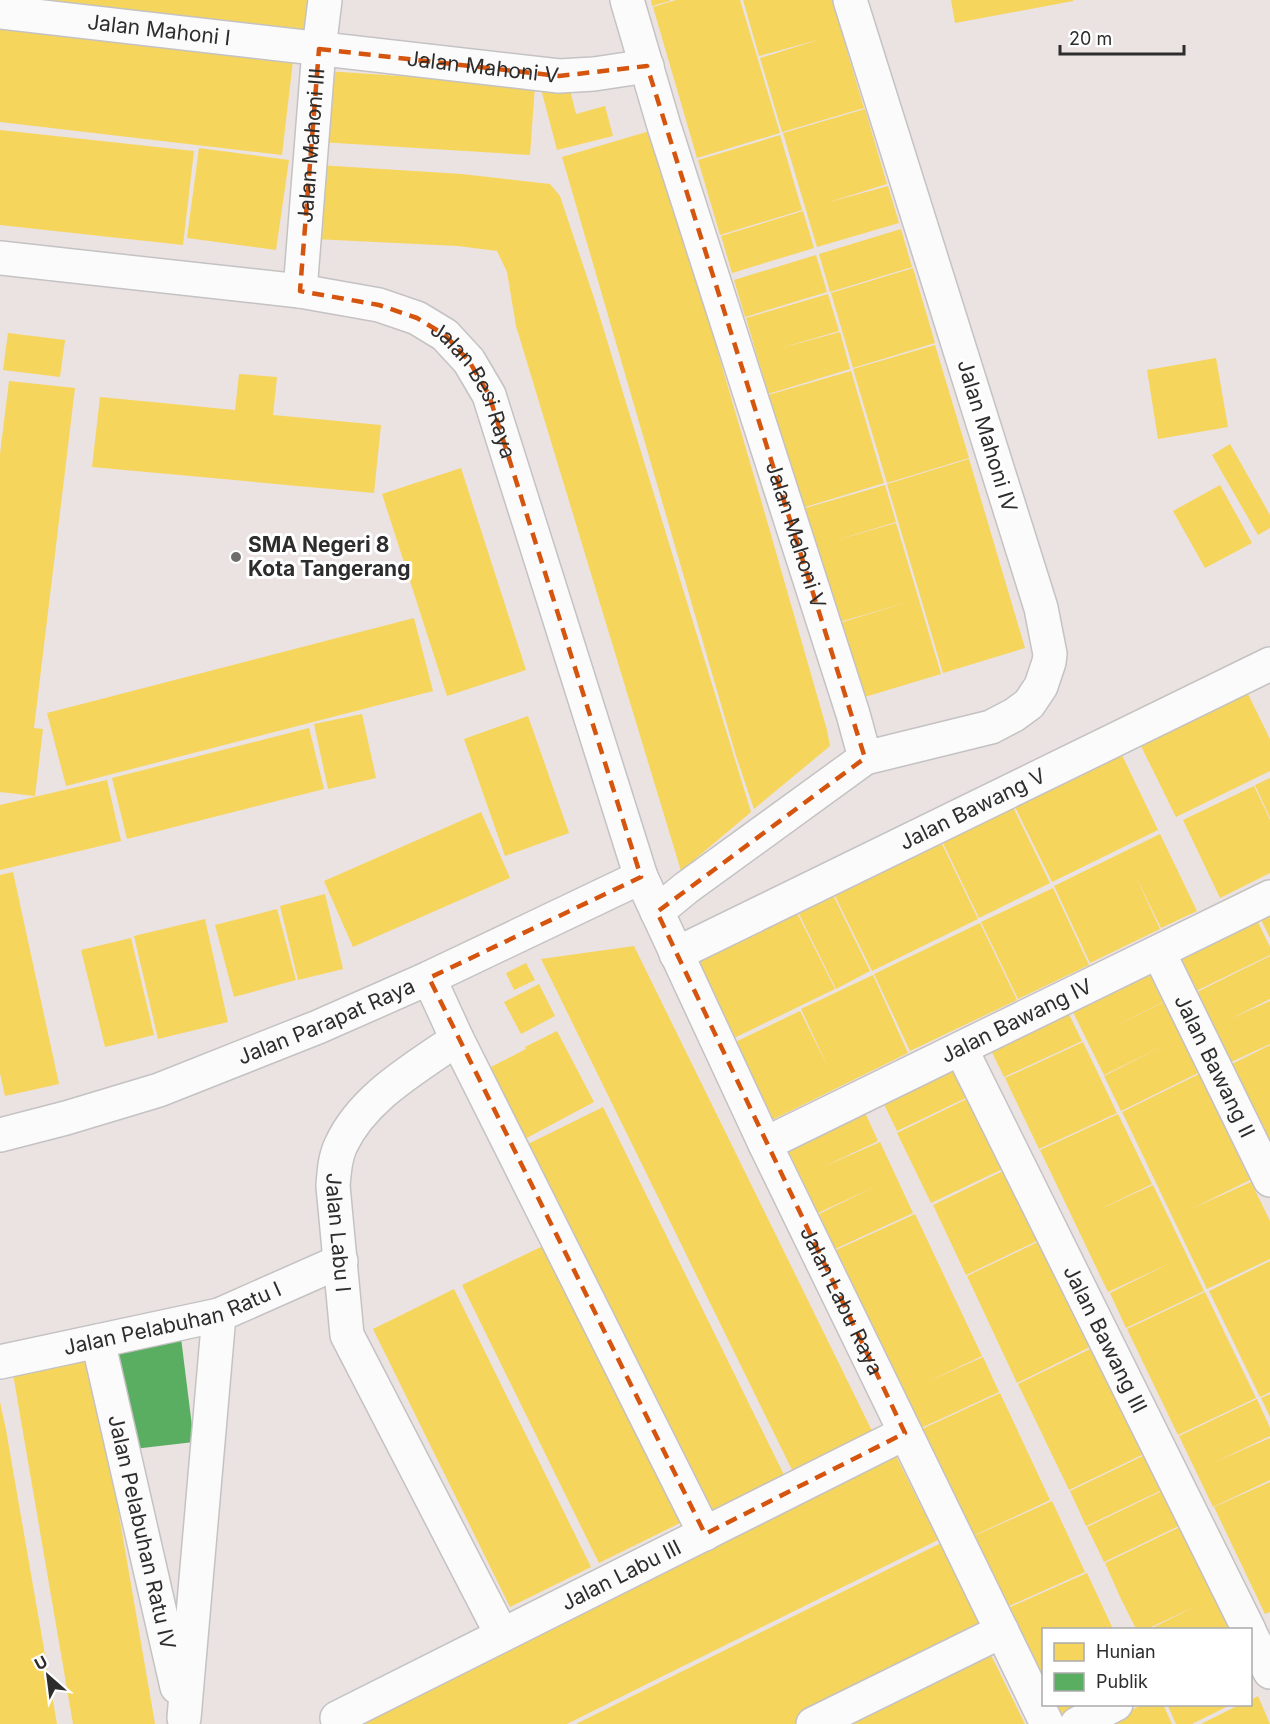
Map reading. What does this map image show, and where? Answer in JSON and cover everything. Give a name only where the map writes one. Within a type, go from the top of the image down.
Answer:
[{"type":"street","name":"Jalan Mahoni III","points":[[300,291],[325,0]]},
{"type":"street","name":"Jalan Mahoni V","points":[[627,0],[668,137],[853,714],[865,759]]},
{"type":"street","name":"Jalan Mahoni IV","points":[[850,0],[1041,608],[1050,654],[1041,686],[1029,704],[1002,722],[991,727],[865,759]]},
{"type":"street","name":"Jalan Mahoni I","points":[[0,12],[319,49]]},
{"type":"street","name":"Jalan Mahoni V","points":[[319,49],[559,76],[594,74],[648,66]]},
{"type":"street","name":"Jalan Besi Raya","points":[[0,258],[300,291],[379,305],[417,318],[445,335],[469,360],[489,395],[641,877]]},
{"type":"street","name":"Jalan Bawang V","points":[[676,954],[1270,664]]},
{"type":"street","points":[[657,912],[686,888],[865,759]]},
{"type":"street","name":"Jalan Labu Raya","points":[[641,877],[765,1144],[1047,1724]]},
{"type":"street","name":"Jalan Parapat Raya","points":[[0,1135],[159,1090],[318,1027],[429,978],[641,877]]},
{"type":"street","name":"Jalan Bawang IV","points":[[765,1144],[1270,897]]},
{"type":"street","name":"Jalan Bawang II","points":[[1159,953],[1270,1180]]},
{"type":"street","points":[[429,978],[457,1039],[705,1534]]},
{"type":"street","name":"Jalan Labu I","points":[[457,1039],[391,1086],[351,1126],[340,1146],[334,1168],[333,1186],[347,1335],[502,1635]]},
{"type":"street","name":"Jalan Bawang III","points":[[961,1049],[1255,1633],[1270,1672]]},
{"type":"street","name":"Jalan Pelabuhan Ratu I","points":[[0,1362],[219,1315],[341,1261]]},
{"type":"street","points":[[185,1721],[219,1315]]},
{"type":"street","name":"Jalan Pelabuhan Ratu IV","points":[[98,1341],[185,1721]]},
{"type":"street","name":"Jalan Labu III","points":[[337,1718],[905,1434]]},
{"type":"street","points":[[813,1724],[1002,1631]]},
{"type":"street","points":[[1077,1724],[1112,1706]]},
{"type":"highlighted area","points":[[319,49],[559,76],[647,66],[865,758],[657,912],[905,1433],[705,1534],[429,978],[641,877],[489,395],[469,361],[445,335],[417,318],[379,305],[300,291]]},
{"type":"building: Hunian","points":[[0,0],[311,0],[306,41]]},
{"type":"building: Hunian","points":[[651,0],[670,0],[670,1],[652,6]]},
{"type":"building: Hunian","points":[[676,0],[740,0],[780,133],[697,158],[653,7]]},
{"type":"building: Hunian","points":[[743,0],[832,0],[864,108],[782,132],[760,58],[821,39],[759,56]]},
{"type":"building: Hunian","points":[[951,0],[1073,0],[1073,1],[955,23]]},
{"type":"building: Hunian","points":[[0,18],[294,52],[282,155],[0,122]]},
{"type":"building: Hunian","points":[[326,71],[535,85],[530,155],[320,142]]},
{"type":"building: Hunian","points":[[567,78],[576,114],[605,106],[613,136],[557,150],[540,85]]},
{"type":"building: Hunian","points":[[865,109],[887,184],[826,203],[888,186],[899,223],[817,247],[783,133]]},
{"type":"building: Hunian","points":[[0,130],[194,151],[183,245],[0,225]]},
{"type":"building: Hunian","points":[[653,130],[830,746],[754,809],[736,756],[562,157]]},
{"type":"building: Hunian","points":[[780,135],[802,210],[720,235],[698,160]]},
{"type":"building: Hunian","points":[[199,148],[289,160],[276,250],[187,238]]},
{"type":"building: Hunian","points":[[318,165],[462,174],[550,184],[560,196],[595,301],[751,812],[681,871],[516,326],[507,272],[497,251],[458,246],[314,239]]},
{"type":"building: Hunian","points":[[803,211],[814,248],[732,273],[721,236]]},
{"type":"building: Hunian","points":[[901,229],[912,267],[830,292],[819,254]]},
{"type":"building: Hunian","points":[[816,255],[827,292],[745,317],[734,280]]},
{"type":"building: Hunian","points":[[913,268],[935,343],[853,368],[831,293]]},
{"type":"building: Hunian","points":[[828,294],[839,331],[777,349],[840,332],[850,369],[768,394],[746,318]]},
{"type":"building: Hunian","points":[[8,333],[65,340],[60,377],[3,370]]},
{"type":"building: Hunian","points":[[935,345],[969,458],[887,483],[853,369]]},
{"type":"building: Hunian","points":[[1216,358],[1228,427],[1158,439],[1147,370]]},
{"type":"building: Hunian","points":[[851,371],[884,483],[802,508],[768,395]]},
{"type":"building: Hunian","name":"SMA Negeri 8 Kota Tangerang","points":[[239,374],[277,377],[273,415],[381,425],[374,493],[92,467],[100,397],[235,410]]},
{"type":"building: Hunian","points":[[9,381],[75,388],[34,728],[43,729],[35,796],[0,792],[0,454]]},
{"type":"building: Hunian","points":[[1230,444],[1270,515],[1270,528],[1258,535],[1212,455]]},
{"type":"building: Hunian","points":[[969,459],[1025,648],[943,673],[887,484]]},
{"type":"building: Hunian","points":[[461,468],[526,670],[447,696],[382,494]]},
{"type":"building: Hunian","points":[[885,485],[896,522],[830,542],[896,523],[941,674],[858,699],[836,624],[912,601],[836,623],[802,509]]},
{"type":"building: Hunian","points":[[1220,485],[1252,543],[1205,568],[1173,511]]},
{"type":"building: Hunian","points":[[414,618],[433,691],[66,786],[47,713]]},
{"type":"building: Hunian","points":[[1245,688],[1270,739],[1270,771],[1176,817],[1138,740]]},
{"type":"building: Hunian","points":[[362,714],[376,778],[328,789],[314,724]]},
{"type":"building: Hunian","points":[[528,716],[569,833],[505,856],[464,739]]},
{"type":"building: Hunian","points":[[309,728],[324,789],[127,839],[112,778]]},
{"type":"building: Hunian","points":[[1121,753],[1158,830],[1052,882],[1014,805]]},
{"type":"building: Hunian","points":[[1270,778],[1270,818],[1255,785]]},
{"type":"building: Hunian","points":[[107,780],[121,841],[0,870],[0,805]]},
{"type":"building: Hunian","points":[[1254,786],[1270,820],[1270,873],[1220,898],[1183,820]]},
{"type":"building: Hunian","points":[[1013,807],[1050,883],[979,918],[942,841]]},
{"type":"building: Hunian","points":[[481,812],[510,878],[353,947],[324,881]]},
{"type":"building: Hunian","points":[[1160,834],[1197,911],[1161,928],[1134,873],[1160,929],[1090,963],[1054,886]]},
{"type":"building: Hunian","points":[[941,842],[978,919],[872,971],[834,894]]},
{"type":"building: Hunian","points":[[13,872],[59,1084],[5,1096],[0,1073],[0,875]]},
{"type":"building: Hunian","points":[[1053,888],[1089,965],[1018,999],[981,922]]},
{"type":"building: Hunian","points":[[325,894],[343,969],[298,980],[280,906]]},
{"type":"building: Hunian","points":[[833,895],[870,971],[836,989],[798,912]]},
{"type":"building: Hunian","points":[[277,909],[296,980],[234,997],[215,925]]},
{"type":"building: Hunian","points":[[797,913],[835,989],[728,1041],[690,965]]},
{"type":"building: Hunian","points":[[1270,913],[1270,938],[1260,918]]},
{"type":"building: Hunian","points":[[1256,918],[1270,947],[1270,955],[1196,991],[1179,956]]},
{"type":"building: Hunian","points":[[205,919],[228,1022],[158,1039],[134,936]]},
{"type":"building: Hunian","points":[[980,923],[1017,1000],[910,1051],[874,974]]},
{"type":"building: Hunian","points":[[131,938],[154,1035],[105,1047],[81,950]]},
{"type":"building: Hunian","points":[[634,946],[876,1439],[796,1478],[541,959]]},
{"type":"building: Hunian","points":[[1270,956],[1270,999],[1230,1019],[1270,1001],[1270,1044],[1231,1062],[1197,992]]},
{"type":"building: Hunian","points":[[526,963],[535,980],[514,990],[506,973]]},
{"type":"building: Hunian","points":[[1146,967],[1163,1002],[1105,1031],[1164,1002],[1198,1073],[1121,1111],[1104,1076],[1165,1045],[1104,1075],[1069,1004]]},
{"type":"building: Hunian","points":[[873,975],[908,1053],[766,1123],[729,1045],[800,1011],[829,1069],[801,1009]]},
{"type":"building: Hunian","points":[[539,984],[555,1016],[521,1034],[504,1002]]},
{"type":"building: Hunian","points":[[1065,1006],[1082,1041],[1004,1077],[987,1042]]},
{"type":"building: Hunian","points":[[557,1031],[594,1102],[521,1141],[485,1070]]},
{"type":"building: Hunian","points":[[1083,1042],[1117,1113],[1039,1149],[1005,1078]]},
{"type":"building: Hunian","points":[[1270,1045],[1270,1142],[1232,1064]]},
{"type":"building: Hunian","points":[[957,1059],[974,1094],[897,1131],[880,1096]]},
{"type":"building: Hunian","points":[[1199,1074],[1250,1180],[1191,1209],[1251,1182],[1270,1221],[1270,1259],[1207,1289],[1122,1112]]},
{"type":"building: Hunian","points":[[975,1095],[1009,1166],[931,1203],[897,1133]]},
{"type":"building: Hunian","points":[[862,1106],[878,1141],[823,1167],[880,1142],[913,1213],[835,1249],[819,1214],[874,1187],[818,1213],[784,1142]]},
{"type":"building: Hunian","points":[[603,1107],[787,1481],[706,1521],[522,1147]]},
{"type":"building: Hunian","points":[[1118,1114],[1152,1184],[1096,1211],[1153,1185],[1204,1291],[1126,1328],[1110,1293],[1168,1264],[1108,1292],[1040,1150]]},
{"type":"building: Hunian","points":[[1009,1168],[1043,1238],[966,1275],[933,1205]]},
{"type":"building: Hunian","points":[[915,1214],[982,1356],[927,1382],[983,1357],[999,1392],[921,1428],[836,1250]]},
{"type":"building: Hunian","points":[[1044,1239],[1094,1345],[1017,1383],[967,1276]]},
{"type":"building: Hunian","points":[[543,1246],[680,1523],[599,1563],[462,1285]]},
{"type":"building: Hunian","points":[[1270,1261],[1270,1392],[1260,1397],[1209,1291]]},
{"type":"building: Hunian","points":[[454,1289],[591,1567],[510,1607],[373,1329]]},
{"type":"building: Hunian","points":[[1205,1292],[1256,1398],[1178,1435],[1127,1329]]},
{"type":"building: Hunian","points":[[1096,1346],[1146,1453],[1069,1490],[1018,1384]]},
{"type":"building: Hunian","points":[[92,1360],[155,1724],[73,1724],[13,1374]]},
{"type":"building: Hunian","points":[[1000,1393],[1050,1500],[973,1536],[922,1429]]},
{"type":"building: Hunian","points":[[1270,1394],[1270,1417],[1261,1398]]},
{"type":"building: Hunian","points":[[1257,1399],[1270,1428],[1270,1436],[1215,1462],[1270,1438],[1270,1480],[1213,1507],[1179,1436]]},
{"type":"building: Hunian","points":[[0,1402],[6,1430],[57,1724],[0,1724]]},
{"type":"building: Hunian","points":[[893,1450],[938,1540],[567,1724],[340,1724]]},
{"type":"building: Hunian","points":[[1147,1454],[1164,1489],[1086,1526],[1070,1491]]},
{"type":"building: Hunian","points":[[1270,1482],[1270,1612],[1265,1614],[1214,1507]]},
{"type":"building: Hunian","points":[[1164,1490],[1181,1525],[1104,1562],[1087,1527]]},
{"type":"building: Hunian","points":[[1052,1501],[1085,1572],[1007,1607],[974,1536]]},
{"type":"building: Hunian","points":[[1182,1526],[1232,1628],[1152,1628],[1198,1605],[1149,1628],[1136,1628],[1105,1563]]},
{"type":"building: Hunian","points":[[941,1543],[985,1633],[803,1724],[576,1724]]},
{"type":"building: Hunian","points":[[1087,1573],[1113,1628],[1042,1628],[1041,1679],[1008,1608]]},
{"type":"building: Hunian","points":[[985,1643],[1025,1724],[823,1724]]},
{"type":"building: Hunian","points":[[1258,1696],[1270,1724],[1201,1724],[1237,1706],[1252,1706],[1252,1699]]},
{"type":"building: Hunian","points":[[1055,1706],[1078,1706],[1059,1715]]},
{"type":"building: Hunian","points":[[1140,1706],[1164,1706],[1172,1724],[1102,1724]]},
{"type":"building: Hunian","points":[[1168,1706],[1228,1706],[1192,1724],[1176,1724]]},
{"type":"building: Publik","points":[[181,1338],[194,1442],[125,1450],[113,1347]]},
{"type":"place","name":"SMA Negeri 8 Kota Tangerang","points":[[236,557]]}]
